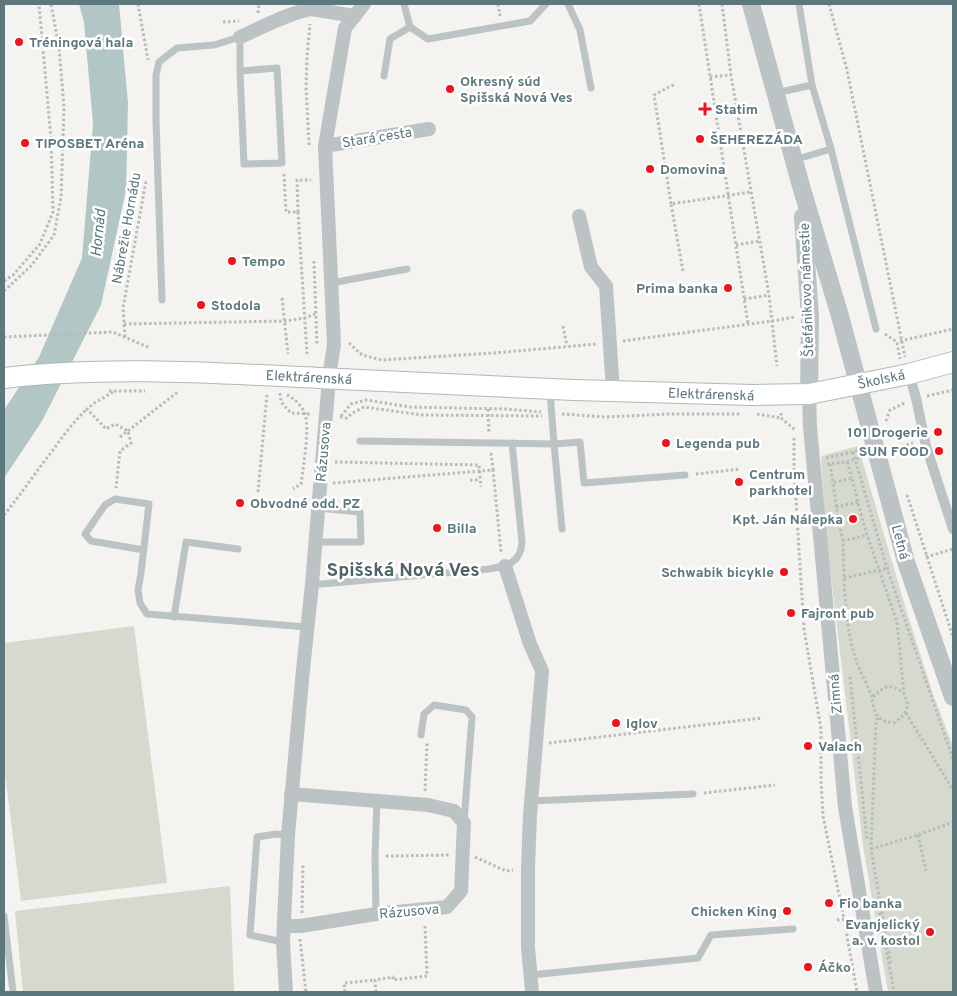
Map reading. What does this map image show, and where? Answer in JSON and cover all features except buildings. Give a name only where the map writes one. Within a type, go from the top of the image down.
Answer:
[{"type":"main road","name":"Školská","points":[[809,394],[906,374],[953,362]]},
{"type":"main road","name":"Elektrárenská","points":[[4,378],[100,372],[200,373],[280,385],[329,378],[614,391],[752,395],[809,394]]},
{"type":"street","points":[[329,378],[334,344],[325,146],[345,28],[364,4]]},
{"type":"street","name":"Štefánikovo námestie","points":[[751,4],[801,186],[859,384]]},
{"type":"street","points":[[240,38],[268,24],[304,10],[311,9],[354,16]]},
{"type":"street","name":"Stará cesta","points":[[325,146],[429,129]]},
{"type":"street","name":"Štefánikovo námestie","points":[[801,186],[810,317],[809,394]]},
{"type":"street","points":[[579,216],[591,267],[606,286],[614,391]]},
{"type":"street","points":[[906,374],[916,398],[926,446],[953,529]]},
{"type":"street","name":"Rázusova","points":[[286,992],[283,942],[288,835],[329,378]]},
{"type":"street","name":"Letná","points":[[859,384],[906,562],[953,697]]},
{"type":"street","name":"Zimná","points":[[809,394],[810,427],[819,460],[824,581],[845,807],[876,992]]},
{"type":"street","points":[[505,566],[530,644],[542,671],[531,801],[528,868],[528,947],[532,992]]},
{"type":"street","points":[[291,794],[425,804],[454,811],[464,823]]},
{"type":"street","name":"Rázusova","points":[[284,926],[301,926],[376,914],[447,907],[462,891],[469,856],[464,823]]},
{"type":"lane","points":[[404,4],[410,27],[428,39],[530,21],[546,4]]},
{"type":"lane","points":[[568,4],[580,30],[591,88]]},
{"type":"lane","points":[[799,4],[812,85],[831,149],[876,329]]},
{"type":"lane","points":[[384,76],[390,39],[410,27]]},
{"type":"lane","points":[[162,300],[156,120],[156,75],[158,62],[177,48],[214,45],[240,38],[240,71],[244,164],[282,163],[277,68],[240,71]]},
{"type":"lane","points":[[775,93],[812,85]]},
{"type":"lane","points":[[794,160],[831,149]]},
{"type":"lane","points":[[331,283],[407,269]]},
{"type":"lane","points":[[550,388],[562,529]]},
{"type":"lane","points":[[360,441],[554,444],[580,442],[584,483],[685,475]]},
{"type":"lane","points":[[312,584],[489,569],[505,566],[516,559],[521,552],[522,542],[512,443]]},
{"type":"lane","points":[[144,550],[91,541],[85,534],[105,505],[115,499],[149,504],[144,550],[138,590],[140,603],[147,614],[307,627]]},
{"type":"lane","points":[[315,542],[360,542],[360,512],[318,508]]},
{"type":"lane","points":[[174,617],[186,542],[238,549]]},
{"type":"lane","points":[[421,735],[424,714],[434,705],[466,710],[472,717],[464,823]]},
{"type":"lane","points":[[531,801],[693,794]]},
{"type":"lane","points":[[376,914],[375,856],[377,800]]},
{"type":"lane","points":[[283,942],[250,936],[258,837],[276,834],[288,835]]},
{"type":"lane","points":[[4,916],[13,992]]},
{"type":"lane","points":[[531,975],[698,958],[710,934],[793,929]]},
{"type":"path","points":[[4,281],[13,275],[40,244],[52,212],[51,139],[39,4]]},
{"type":"path","points":[[4,291],[31,266],[54,235],[58,216],[61,197],[64,108],[59,46],[51,4]]},
{"type":"path","points":[[138,4],[149,68]]},
{"type":"path","points":[[699,4],[748,324]]},
{"type":"path","points":[[722,4],[731,75],[769,295],[777,366]]},
{"type":"path","points":[[828,4],[847,70],[901,341],[910,401],[890,410],[886,421],[887,428]]},
{"type":"path","points":[[709,79],[731,75]]},
{"type":"path","points":[[675,84],[654,95],[683,271]]},
{"type":"path","points":[[720,143],[742,140]]},
{"type":"path","points":[[278,174],[284,174],[286,212],[298,212]]},
{"type":"path","name":"Nábrežie Hornádu","points":[[125,336],[124,308],[146,177]]},
{"type":"path","points":[[307,354],[297,180],[311,180]]},
{"type":"path","points":[[671,204],[751,192]]},
{"type":"path","points":[[736,245],[759,241]]},
{"type":"path","points":[[744,299],[769,295]]},
{"type":"path","points":[[282,298],[288,354]]},
{"type":"path","points":[[124,324],[285,321],[316,314]]},
{"type":"path","points":[[348,342],[362,355],[382,360],[494,353],[610,342],[798,316]]},
{"type":"path","points":[[562,326],[567,346]]},
{"type":"path","points":[[876,329],[896,342],[906,374]]},
{"type":"path","points":[[896,342],[953,329]]},
{"type":"path","points":[[5,337],[113,332],[150,348]]},
{"type":"path","points":[[280,385],[305,413],[307,427],[301,484],[293,489]]},
{"type":"path","points":[[280,385],[281,402],[291,413],[347,418],[364,407],[423,415],[551,416]]},
{"type":"path","points":[[258,492],[267,394],[280,385]]},
{"type":"path","points":[[916,398],[953,390]]},
{"type":"path","points":[[105,391],[151,391]]},
{"type":"path","points":[[4,515],[23,492],[64,434],[79,417],[87,409],[114,391]]},
{"type":"path","points":[[169,391],[186,391]]},
{"type":"path","points":[[120,437],[179,391]]},
{"type":"path","points":[[87,409],[106,429],[115,424],[128,431],[131,443],[120,451],[116,474],[115,499]]},
{"type":"path","points":[[781,413],[781,418],[794,430],[792,463],[804,629],[821,729],[823,816],[857,992]]},
{"type":"path","points":[[830,493],[819,460],[891,442],[893,449]]},
{"type":"path","points":[[853,452],[887,568],[953,759]]},
{"type":"path","points":[[332,462],[479,465],[481,487]]},
{"type":"path","points":[[841,579],[849,631],[857,663],[873,697],[874,710],[878,718],[894,723],[906,713],[908,702],[904,694],[897,622],[868,535],[847,462]]},
{"type":"path","points":[[830,464],[842,541],[841,579],[845,637]]},
{"type":"path","points":[[685,475],[740,469]]},
{"type":"path","points":[[330,484],[493,470],[501,552],[505,566]]},
{"type":"path","points":[[833,483],[852,478]]},
{"type":"path","points":[[470,480],[480,480]]},
{"type":"path","points":[[907,494],[953,637]]},
{"type":"path","points":[[836,507],[858,502]]},
{"type":"path","points":[[842,541],[868,535]]},
{"type":"path","points":[[801,585],[841,579],[880,570],[953,549]]},
{"type":"path","points":[[850,676],[870,849],[895,992]]},
{"type":"path","points":[[873,697],[888,686],[894,687],[904,694]]},
{"type":"path","points":[[811,709],[817,708]]},
{"type":"path","points":[[906,713],[953,790]]},
{"type":"path","points":[[555,742],[762,718]]},
{"type":"path","points":[[870,849],[876,721],[878,718]]},
{"type":"path","points":[[421,735],[427,736],[425,804]]},
{"type":"path","points":[[816,780],[821,780]]},
{"type":"path","points":[[693,794],[775,785]]},
{"type":"path","points":[[870,849],[918,835],[953,822]]},
{"type":"path","points":[[918,835],[926,870]]},
{"type":"path","points":[[375,856],[469,856],[506,871],[528,868]]},
{"type":"path","points":[[837,920],[844,919]]},
{"type":"path","points":[[345,992],[344,983],[392,977],[393,980],[427,976],[425,926]]},
{"type":"path","points":[[375,980],[376,992]]},
{"type":"shaded area","points":[[858,446],[908,616],[933,694],[953,747],[953,992],[888,992],[863,846],[825,525],[821,456]]},
{"type":"shaded area","points":[[134,626],[167,883],[21,901],[4,765],[4,643]]},
{"type":"shaded area","points":[[230,886],[234,992],[23,992],[15,911]]},
{"type":"water","name":"Hornád","points":[[79,4],[119,4],[128,103],[126,190],[101,305],[42,421],[4,478],[4,410],[39,357],[82,258],[93,124],[84,22]]},
{"type":"place","name":"Tréningová hala","points":[[19,42]]},
{"type":"place","name":"Okresný súd Spišská Nová Ves","points":[[450,89]]},
{"type":"place","name":"Statim","points":[[705,109]]},
{"type":"place","name":"ŠEHEREZÁDA","points":[[700,139]]},
{"type":"place","name":"TIPOSBET Aréna","points":[[25,143]]},
{"type":"place","name":"Domovina","points":[[650,169]]},
{"type":"place","name":"Tempo","points":[[232,261]]},
{"type":"place","name":"Prima banka","points":[[728,288]]},
{"type":"place","name":"Stodola","points":[[201,305]]},
{"type":"place","name":"101 Drogerie","points":[[938,432]]},
{"type":"place","name":"Legenda pub","points":[[666,443]]},
{"type":"place","name":"SUN FOOD","points":[[939,451]]},
{"type":"place","name":"Centrum parkhotel","points":[[739,482]]},
{"type":"place","name":"Obvodné odd. PZ","points":[[240,503]]},
{"type":"place","name":"Kpt. Ján Nálepka","points":[[853,519]]},
{"type":"place","name":"Billa","points":[[437,528]]},
{"type":"place","name":"Schwabik bicykle","points":[[784,572]]},
{"type":"place","name":"Fajront pub","points":[[791,613]]},
{"type":"place","name":"Iglov","points":[[616,723]]},
{"type":"place","name":"Valach","points":[[808,746]]},
{"type":"place","name":"Fio banka","points":[[829,903]]},
{"type":"place","name":"Chicken King","points":[[787,911]]},
{"type":"place","name":"Evanjelický a. v. kostol","points":[[930,932]]},
{"type":"place","name":"Áčko","points":[[808,967]]},
{"type":"district","name":"Spišská Nová Ves","points":[[403,569]]}]
